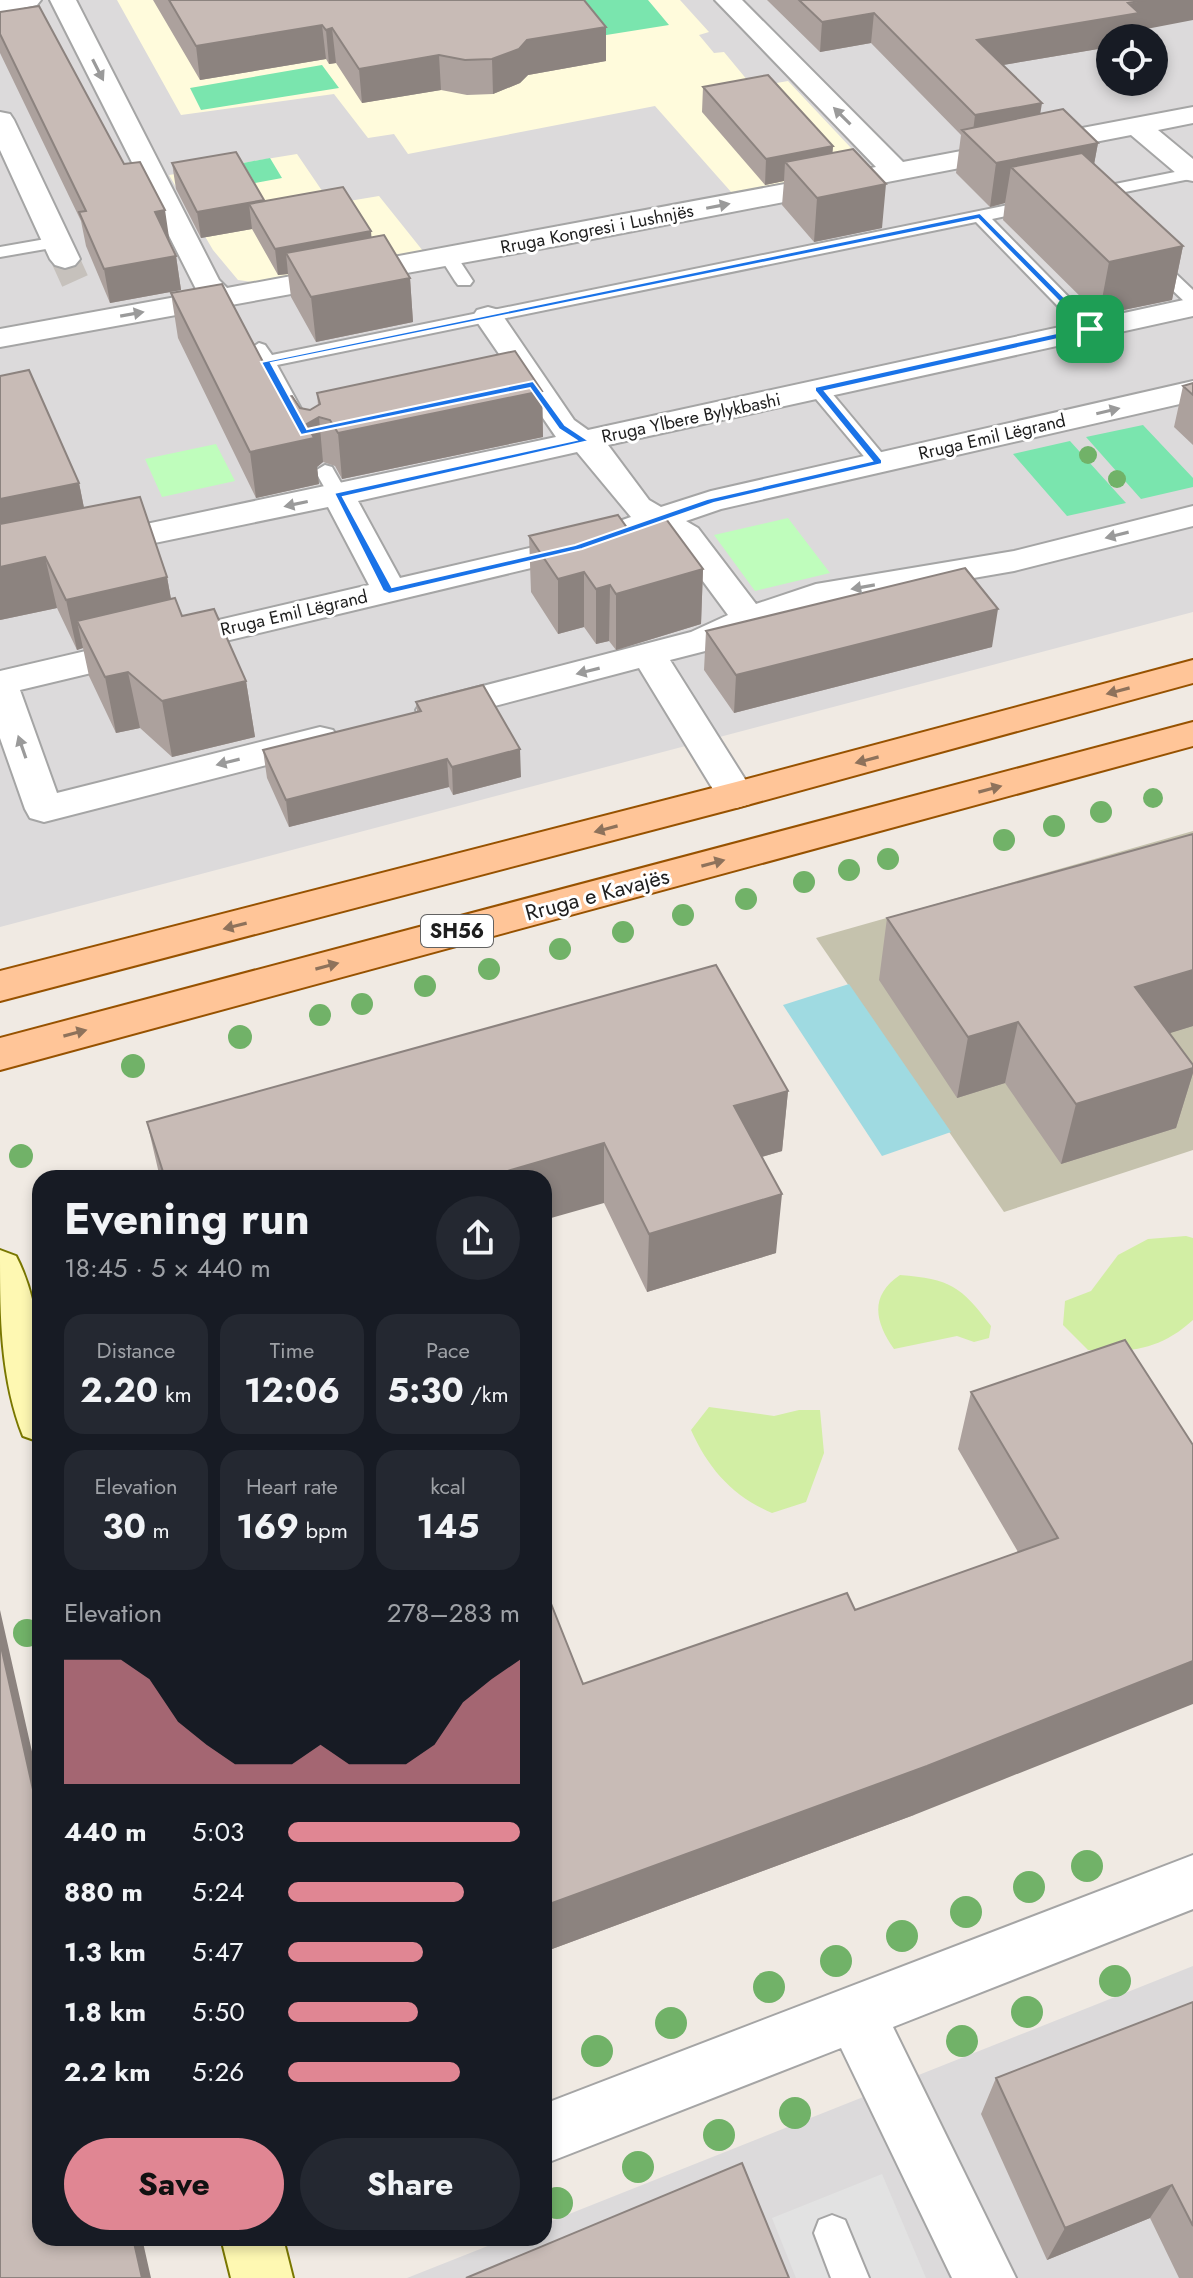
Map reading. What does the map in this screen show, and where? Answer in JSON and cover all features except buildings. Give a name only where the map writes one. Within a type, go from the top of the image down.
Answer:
[{"type":"main road","points":[[0,986],[736,795],[1193,671]]},
{"type":"main road","name":"Rruga e Kavajës","points":[[0,1054],[1193,734]]},
{"type":"main road","points":[[0,1269],[12,1362],[32,1404]]},
{"type":"street","points":[[0,5],[28,0]]},
{"type":"street","points":[[63,0],[206,284],[229,307]]},
{"type":"street","points":[[728,0],[897,172]]},
{"type":"street","name":"Rruga Kongresi i Lushnjës","points":[[0,338],[87,308],[229,307],[456,268],[897,172],[1193,115]]},
{"type":"street","points":[[0,120],[61,250]]},
{"type":"street","points":[[1137,126],[1192,173]]},
{"type":"street","name":"Rruga Ylbere Bylykbashi","points":[[0,565],[331,483],[584,441],[1193,307]]},
{"type":"street","points":[[485,312],[525,386],[562,427],[595,450],[637,507],[686,535],[749,619]]},
{"type":"street","name":"Rruga Emil Lëgrand","points":[[0,684],[578,547],[711,501],[1193,391]]},
{"type":"street","points":[[331,483],[389,591]]},
{"type":"street","points":[[405,717],[704,640],[749,619],[816,595],[1014,561],[1193,516]]},
{"type":"street","points":[[649,656],[736,795]]},
{"type":"street","points":[[0,684],[44,809],[360,729]]},
{"type":"street","points":[[552,2131],[1193,1882]]},
{"type":"street","points":[[855,2014],[985,2278]]},
{"type":"lane","points":[[312,436],[262,354],[1075,200],[1192,173]]},
{"type":"lane","points":[[980,216],[1090,329]]},
{"type":"lane","points":[[1138,248],[1193,300]]},
{"type":"lane","points":[[0,252],[61,250]]},
{"type":"lane","points":[[818,389],[879,462]]},
{"type":"lane","points":[[832,2233],[850,2278]]},
{"type":"shaded area","points":[[0,0],[1193,0],[1193,612],[0,927]]},
{"type":"shaded area","points":[[117,0],[680,0],[709,32],[699,35],[714,53],[724,52],[753,87],[788,81],[868,166],[732,193],[655,106],[408,154],[394,134],[368,138],[334,94],[181,115]]},
{"type":"shaded area","points":[[297,154],[331,204],[379,196],[423,251],[259,283],[238,280],[213,250],[169,175]]},
{"type":"shaded area","points":[[1193,831],[1193,1150],[1004,1212],[816,938]]},
{"type":"shaded area","points":[[1193,1966],[1193,2278],[407,2278],[488,2246],[552,2246],[552,2221]]},
{"type":"shaded area","points":[[882,2174],[926,2278],[796,2278],[772,2218]]},
{"type":"green space","points":[[571,0],[648,0],[669,25],[600,36]]},
{"type":"green space","points":[[322,65],[339,88],[201,110],[190,88]]},
{"type":"green space","points":[[270,158],[282,178],[255,183],[243,163]]},
{"type":"green space","points":[[1143,425],[1193,478],[1193,487],[1141,499],[1086,437]]},
{"type":"green space","points":[[1070,441],[1126,503],[1067,516],[1013,454]]},
{"type":"green space","points":[[216,444],[235,481],[162,497],[145,459]]},
{"type":"green space","points":[[788,518],[830,573],[755,591],[714,535]]},
{"type":"green space","points":[[1193,1238],[1193,1320],[1181,1330],[1144,1347],[1103,1351],[1088,1350],[1063,1325],[1065,1301],[1091,1291],[1118,1255],[1148,1239]]},
{"type":"green space","points":[[900,1275],[943,1282],[962,1293],[991,1326],[989,1338],[974,1342],[957,1336],[894,1349],[883,1329],[878,1310],[883,1292]]},
{"type":"green space","points":[[709,1407],[774,1416],[799,1410],[820,1410],[824,1453],[806,1502],[772,1513],[733,1489],[705,1457],[691,1430]]},
{"type":"water","points":[[849,984],[951,1132],[882,1156],[783,1005]]},
{"type":"tunnel","points":[[65,259],[75,281]]},
{"type":"route","points":[[980,216],[1090,329],[818,389],[879,462],[711,501],[578,547],[389,591],[338,495],[584,441],[562,427],[533,384],[304,433],[266,362],[980,216]]}]
